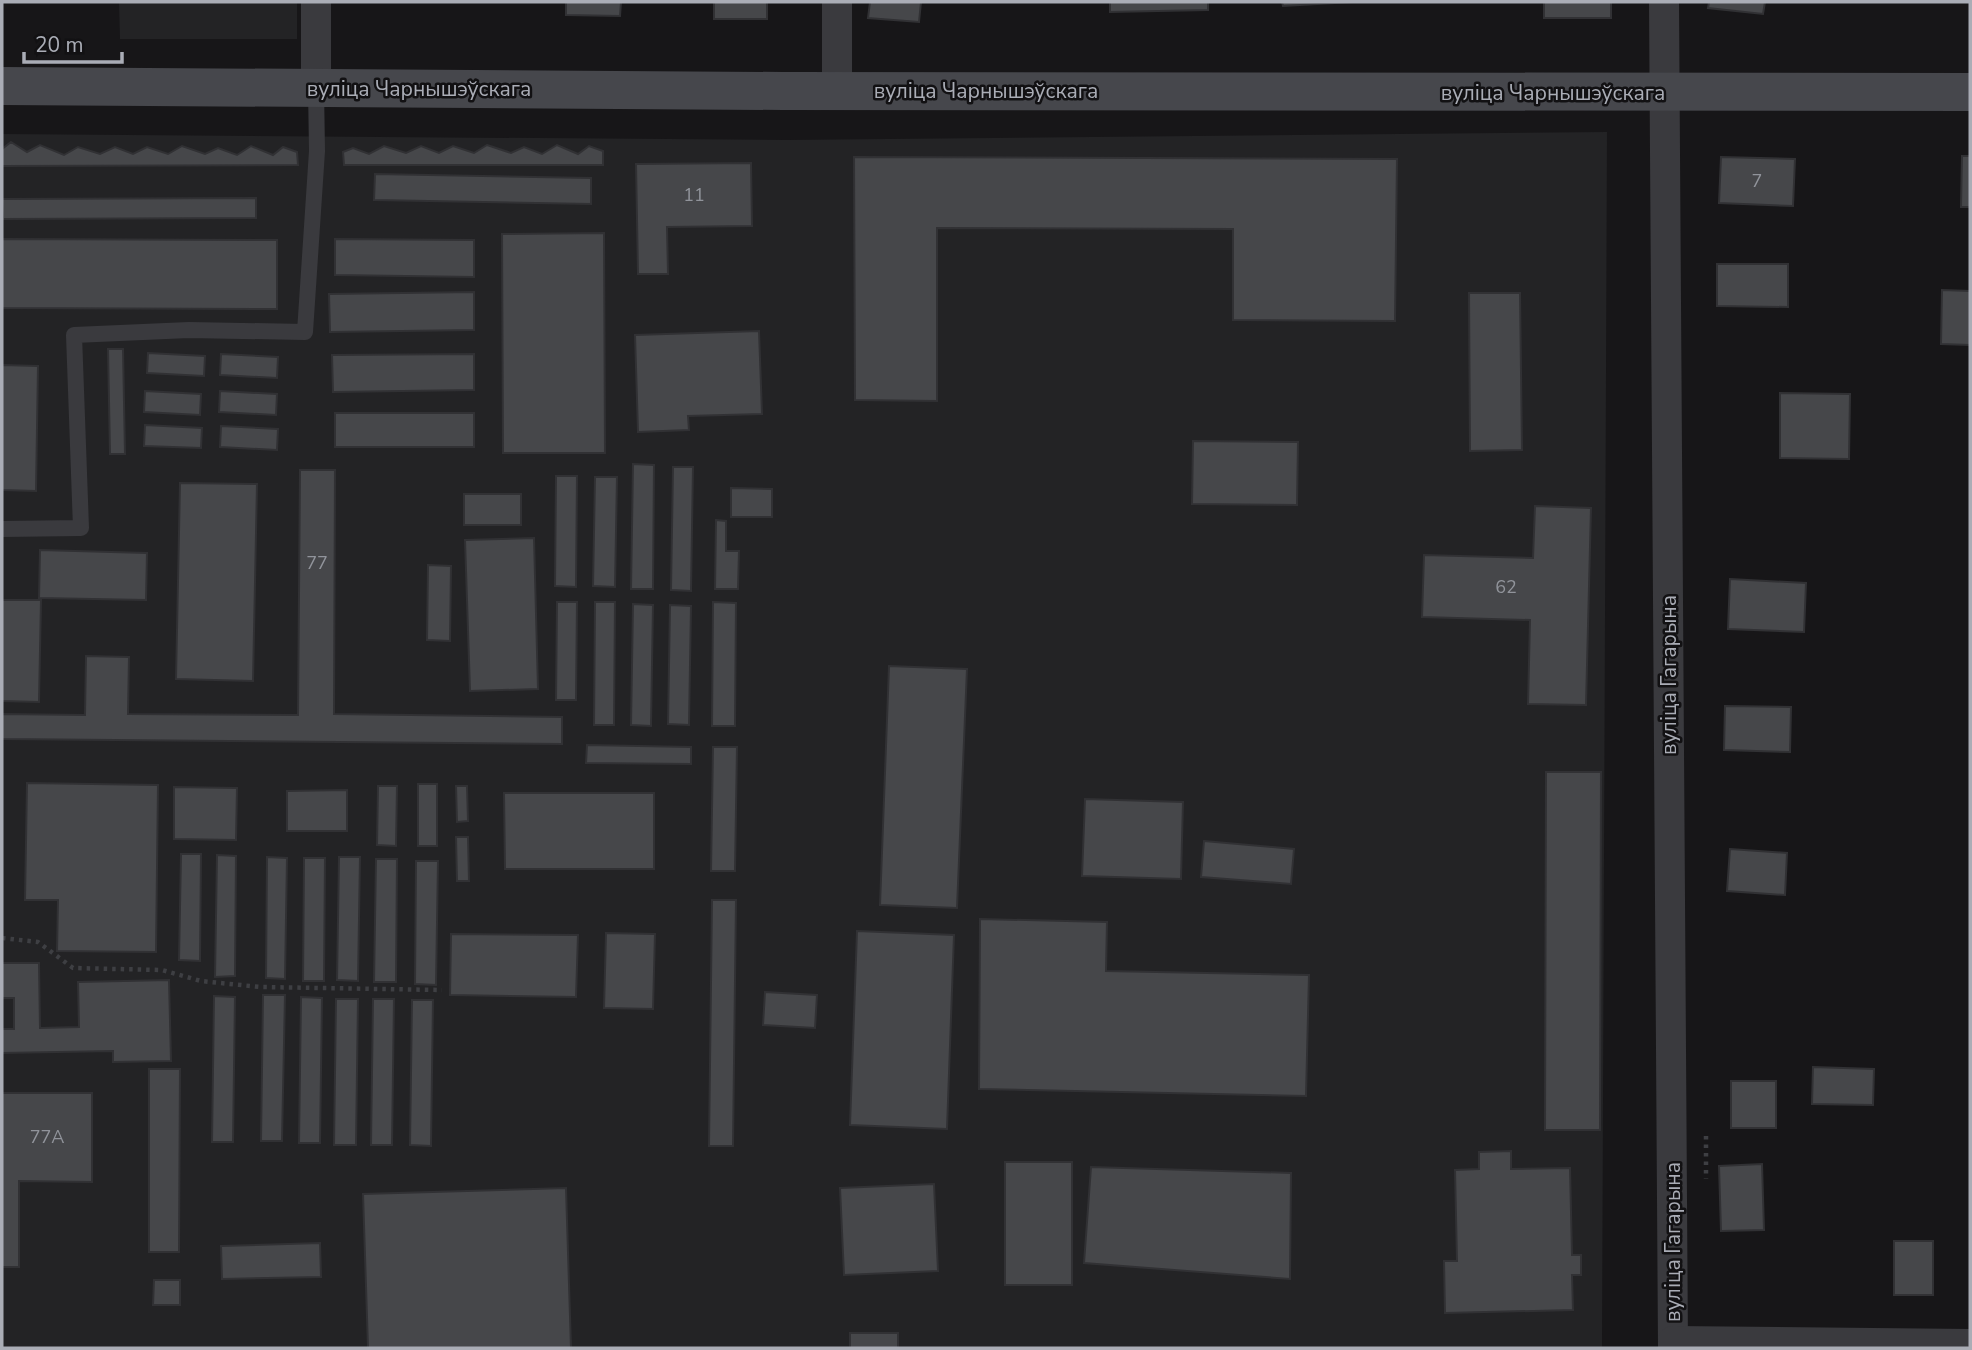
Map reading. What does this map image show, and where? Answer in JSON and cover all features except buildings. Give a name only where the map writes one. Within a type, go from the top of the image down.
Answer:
[{"type":"main road","name":"вуліца Чарнышэўскага","points":[[2,86],[837,91],[1970,92]]},
{"type":"street","points":[[316,2],[316,88]]},
{"type":"street","points":[[837,2],[837,91]]},
{"type":"street","name":"вуліца Гагарына","points":[[1664,2],[1673,1345]]},
{"type":"street","points":[[1673,1345],[1970,1343]]},
{"type":"lane","points":[[2,528],[81,528],[74,335],[189,330],[305,332],[317,151],[316,88]]},
{"type":"path","points":[[2,938],[38,942],[73,968],[162,970],[201,981],[260,987],[442,990]]},
{"type":"shaded area","points":[[119,2],[297,2],[297,39],[120,39]]},
{"type":"shaded area","points":[[1607,132],[1602,1348],[2,1348],[2,134],[786,140]]}]
